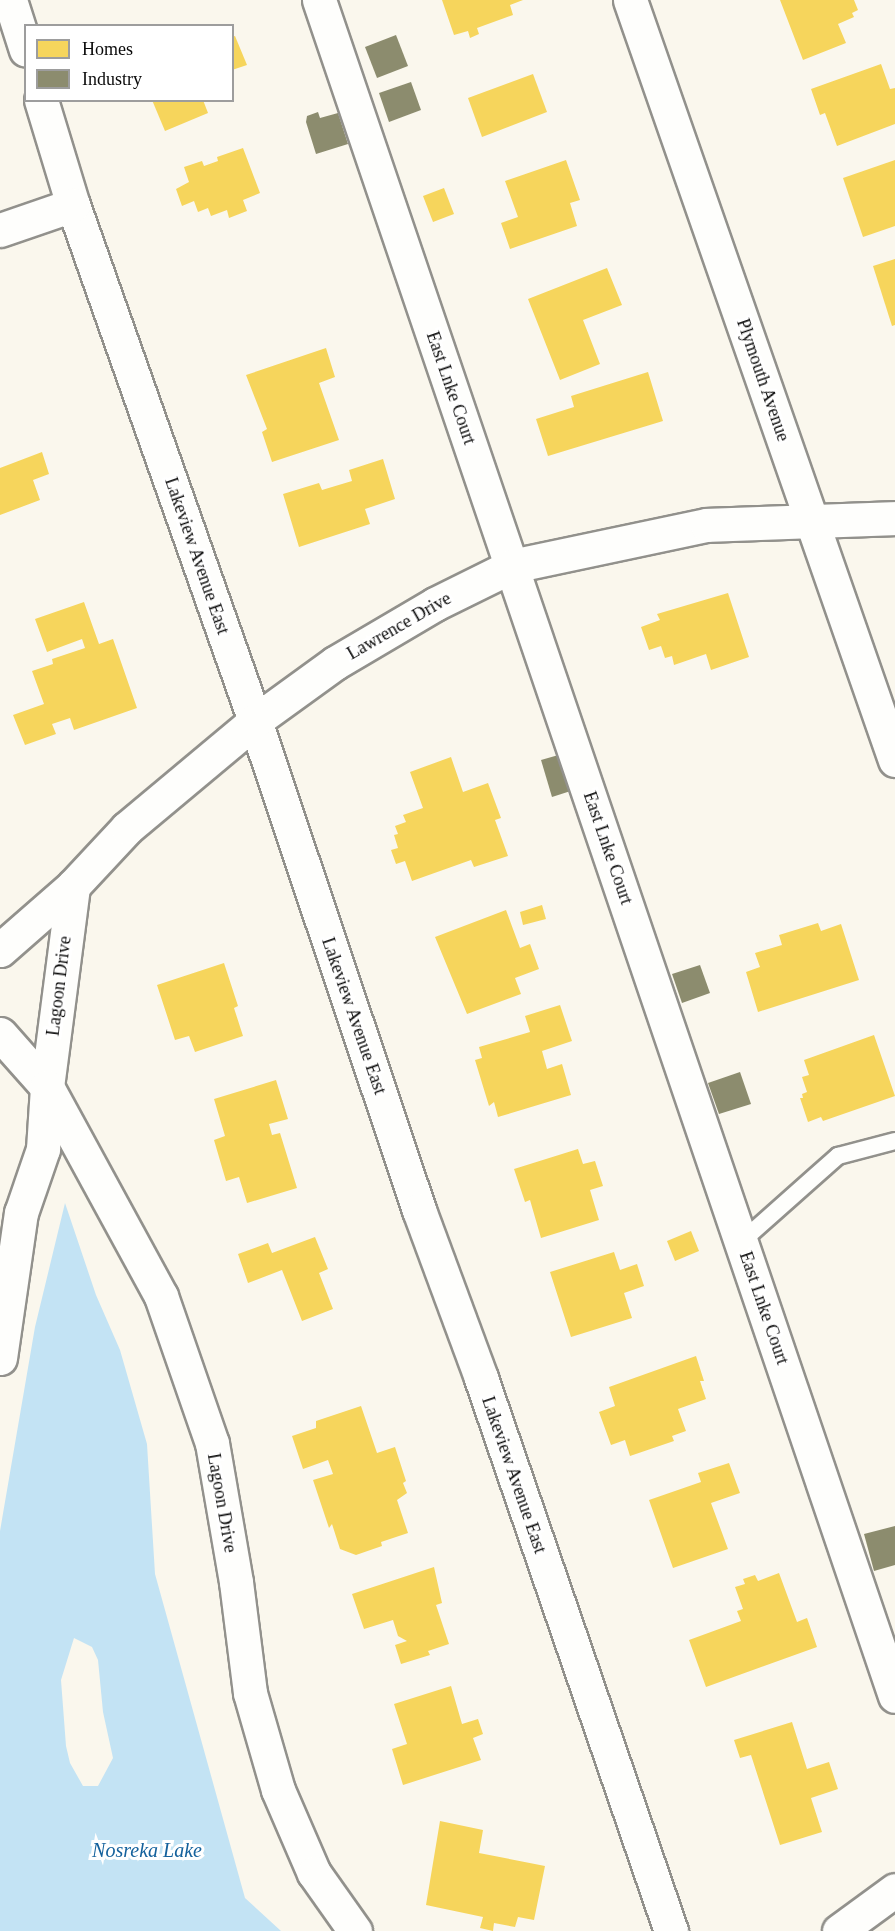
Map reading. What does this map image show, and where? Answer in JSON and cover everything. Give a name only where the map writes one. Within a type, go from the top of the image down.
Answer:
[{"type":"street","points":[[10,0],[24,44]]},
{"type":"street","name":"East Lnke Court","points":[[320,0],[895,1696]]},
{"type":"street","name":"Plymouth Avenue","points":[[630,0],[895,760]]},
{"type":"street","name":"Lakeview Avenue East","points":[[42,102],[73,205],[255,721],[416,1199],[481,1378],[671,1931]]},
{"type":"street","points":[[0,230],[73,205]]},
{"type":"street","name":"Lawrence Drive","points":[[0,950],[73,886],[127,828],[255,721],[335,663],[435,604],[512,566],[707,525],[812,519],[895,518]]},
{"type":"street","name":"Lagoon Drive","points":[[47,1087],[73,886]]},
{"type":"street","name":"Lagoon Drive","points":[[0,1034],[47,1087],[162,1296],[212,1443],[236,1582],[250,1693],[275,1780],[314,1873],[355,1931]]},
{"type":"street","points":[[0,1358],[21,1213],[43,1149],[47,1087]]},
{"type":"street","points":[[839,1931],[895,1890]]},
{"type":"lane","points":[[741,1242],[838,1156],[895,1141]]},
{"type":"water","name":"Nosreka Lake","points":[[65,1203],[96,1295],[120,1350],[147,1444],[155,1574],[245,1898],[281,1931],[0,1931],[0,1531],[35,1327]],"holes":[[[74,1638],[92,1647],[98,1660],[103,1712],[113,1758],[98,1786],[83,1786],[70,1763],[66,1746],[61,1680]]]},
{"type":"building: Homes","points":[[442,0],[523,0],[510,5],[513,15],[477,28],[479,34],[470,38],[468,31],[454,35]]},
{"type":"building: Homes","points":[[780,0],[854,0],[858,10],[852,13],[854,17],[838,24],[846,43],[803,60]]},
{"type":"building: Homes","points":[[234,36],[247,65],[234,69]]},
{"type":"building: Homes","points":[[881,64],[890,89],[895,88],[895,124],[837,146],[825,113],[820,115],[811,89]]},
{"type":"building: Homes","points":[[533,74],[547,112],[482,137],[468,98]]},
{"type":"building: Homes","points":[[153,102],[204,102],[208,113],[165,131]]},
{"type":"building: Homes","points":[[243,148],[260,193],[243,200],[247,211],[229,218],[227,210],[211,216],[208,208],[198,212],[194,201],[182,206],[176,189],[189,182],[184,167],[202,161],[204,166],[218,161],[217,157]]},
{"type":"building: Homes","points":[[566,160],[580,200],[570,203],[577,226],[510,249],[501,223],[518,217],[505,181]]},
{"type":"building: Homes","points":[[895,160],[895,226],[863,237],[843,178]]},
{"type":"building: Homes","points":[[444,188],[454,214],[433,222],[423,196]]},
{"type":"building: Homes","points":[[895,259],[895,325],[892,326],[873,266]]},
{"type":"building: Homes","points":[[607,268],[622,305],[583,320],[600,364],[560,380],[528,299]]},
{"type":"building: Homes","points":[[326,348],[335,377],[319,383],[339,440],[272,462],[262,432],[267,429],[246,375]]},
{"type":"building: Homes","points":[[648,372],[663,421],[548,456],[536,419],[574,407],[571,396]]},
{"type":"building: Homes","points":[[42,452],[49,474],[33,480],[40,500],[0,515],[0,468]]},
{"type":"building: Homes","points":[[383,459],[395,499],[365,509],[370,524],[299,547],[283,494],[319,483],[322,490],[352,481],[349,470]]},
{"type":"building: Homes","points":[[728,593],[749,657],[711,670],[706,654],[674,665],[672,656],[665,658],[661,646],[649,650],[641,627],[660,620],[657,614]]},
{"type":"building: Homes","points":[[84,602],[99,644],[113,639],[137,708],[74,730],[70,718],[52,724],[56,734],[25,745],[13,715],[44,704],[32,671],[53,664],[52,659],[85,648],[82,639],[47,652],[35,619]]},
{"type":"building: Homes","points":[[451,757],[463,792],[488,783],[501,818],[495,820],[508,856],[474,867],[471,860],[412,881],[405,861],[396,864],[391,850],[398,848],[394,835],[398,834],[395,826],[406,822],[403,815],[423,808],[410,772]]},
{"type":"building: Homes","points":[[542,905],[546,919],[523,925],[520,912]]},
{"type":"building: Homes","points":[[506,910],[520,948],[530,944],[539,969],[515,978],[521,994],[467,1014],[435,937]]},
{"type":"building: Homes","points":[[818,923],[821,931],[841,924],[859,980],[758,1012],[746,972],[760,967],[755,953],[782,945],[779,935]]},
{"type":"building: Homes","points":[[224,963],[238,1006],[234,1008],[243,1036],[195,1052],[189,1036],[175,1040],[157,985]]},
{"type":"building: Homes","points":[[560,1005],[572,1041],[542,1051],[547,1069],[562,1064],[571,1095],[498,1117],[494,1102],[489,1106],[475,1060],[482,1058],[479,1047],[530,1032],[525,1016]]},
{"type":"building: Homes","points":[[874,1035],[895,1096],[823,1121],[821,1117],[808,1122],[800,1098],[803,1098],[802,1094],[807,1092],[802,1077],[809,1075],[804,1060]]},
{"type":"building: Homes","points":[[276,1080],[288,1119],[269,1124],[272,1135],[280,1133],[297,1188],[247,1203],[239,1177],[226,1181],[214,1140],[225,1136],[214,1099]]},
{"type":"building: Homes","points":[[578,1149],[583,1164],[595,1161],[603,1186],[590,1190],[599,1220],[541,1238],[530,1200],[525,1202],[514,1169]]},
{"type":"building: Homes","points":[[691,1231],[699,1251],[675,1261],[667,1241]]},
{"type":"building: Homes","points":[[315,1237],[328,1269],[319,1273],[333,1309],[302,1321],[282,1270],[248,1283],[238,1254],[268,1243],[272,1253]]},
{"type":"building: Homes","points":[[614,1252],[620,1270],[637,1264],[644,1286],[624,1293],[632,1318],[571,1337],[550,1272]]},
{"type":"building: Homes","points":[[696,1356],[704,1381],[700,1381],[706,1399],[678,1409],[686,1431],[672,1436],[674,1441],[630,1456],[625,1440],[611,1445],[599,1412],[615,1406],[609,1387]]},
{"type":"building: Homes","points":[[361,1406],[377,1453],[395,1447],[406,1481],[403,1483],[407,1493],[397,1500],[408,1533],[381,1542],[382,1546],[356,1555],[340,1549],[332,1524],[329,1528],[313,1480],[333,1474],[328,1460],[303,1469],[292,1436],[316,1428],[316,1421]]},
{"type":"building: Homes","points":[[729,1463],[740,1493],[711,1503],[728,1549],[673,1568],[649,1500],[701,1482],[698,1473]]},
{"type":"building: Homes","points":[[434,1567],[442,1603],[436,1605],[449,1644],[428,1651],[430,1655],[401,1664],[395,1645],[407,1641],[398,1636],[393,1620],[364,1629],[352,1594]]},
{"type":"building: Homes","points":[[779,1573],[797,1622],[807,1618],[817,1647],[706,1687],[689,1640],[741,1621],[737,1611],[743,1609],[735,1587],[745,1584],[743,1579],[755,1575],[758,1581]]},
{"type":"building: Homes","points":[[451,1686],[462,1724],[478,1719],[483,1734],[473,1738],[481,1760],[403,1785],[392,1749],[407,1744],[394,1704]]},
{"type":"building: Homes","points":[[792,1722],[807,1769],[829,1762],[838,1789],[811,1798],[822,1832],[780,1845],[751,1755],[740,1758],[734,1740]]},
{"type":"building: Homes","points":[[440,1821],[483,1830],[479,1853],[545,1866],[534,1920],[518,1917],[515,1927],[494,1923],[493,1931],[480,1928],[483,1917],[426,1905]]},
{"type":"building: Industry","points":[[396,35],[408,66],[377,78],[365,47]]},
{"type":"building: Industry","points":[[411,82],[421,110],[389,122],[379,93]]},
{"type":"building: Industry","points":[[318,112],[320,118],[338,113],[348,144],[316,154],[306,122],[307,116]]},
{"type":"building: Industry","points":[[569,752],[580,788],[552,797],[541,760]]},
{"type":"building: Industry","points":[[700,965],[710,993],[682,1003],[672,974]]},
{"type":"building: Industry","points":[[740,1072],[751,1104],[719,1114],[708,1083]]},
{"type":"building: Industry","points":[[895,1526],[895,1565],[874,1571],[864,1534]]}]
